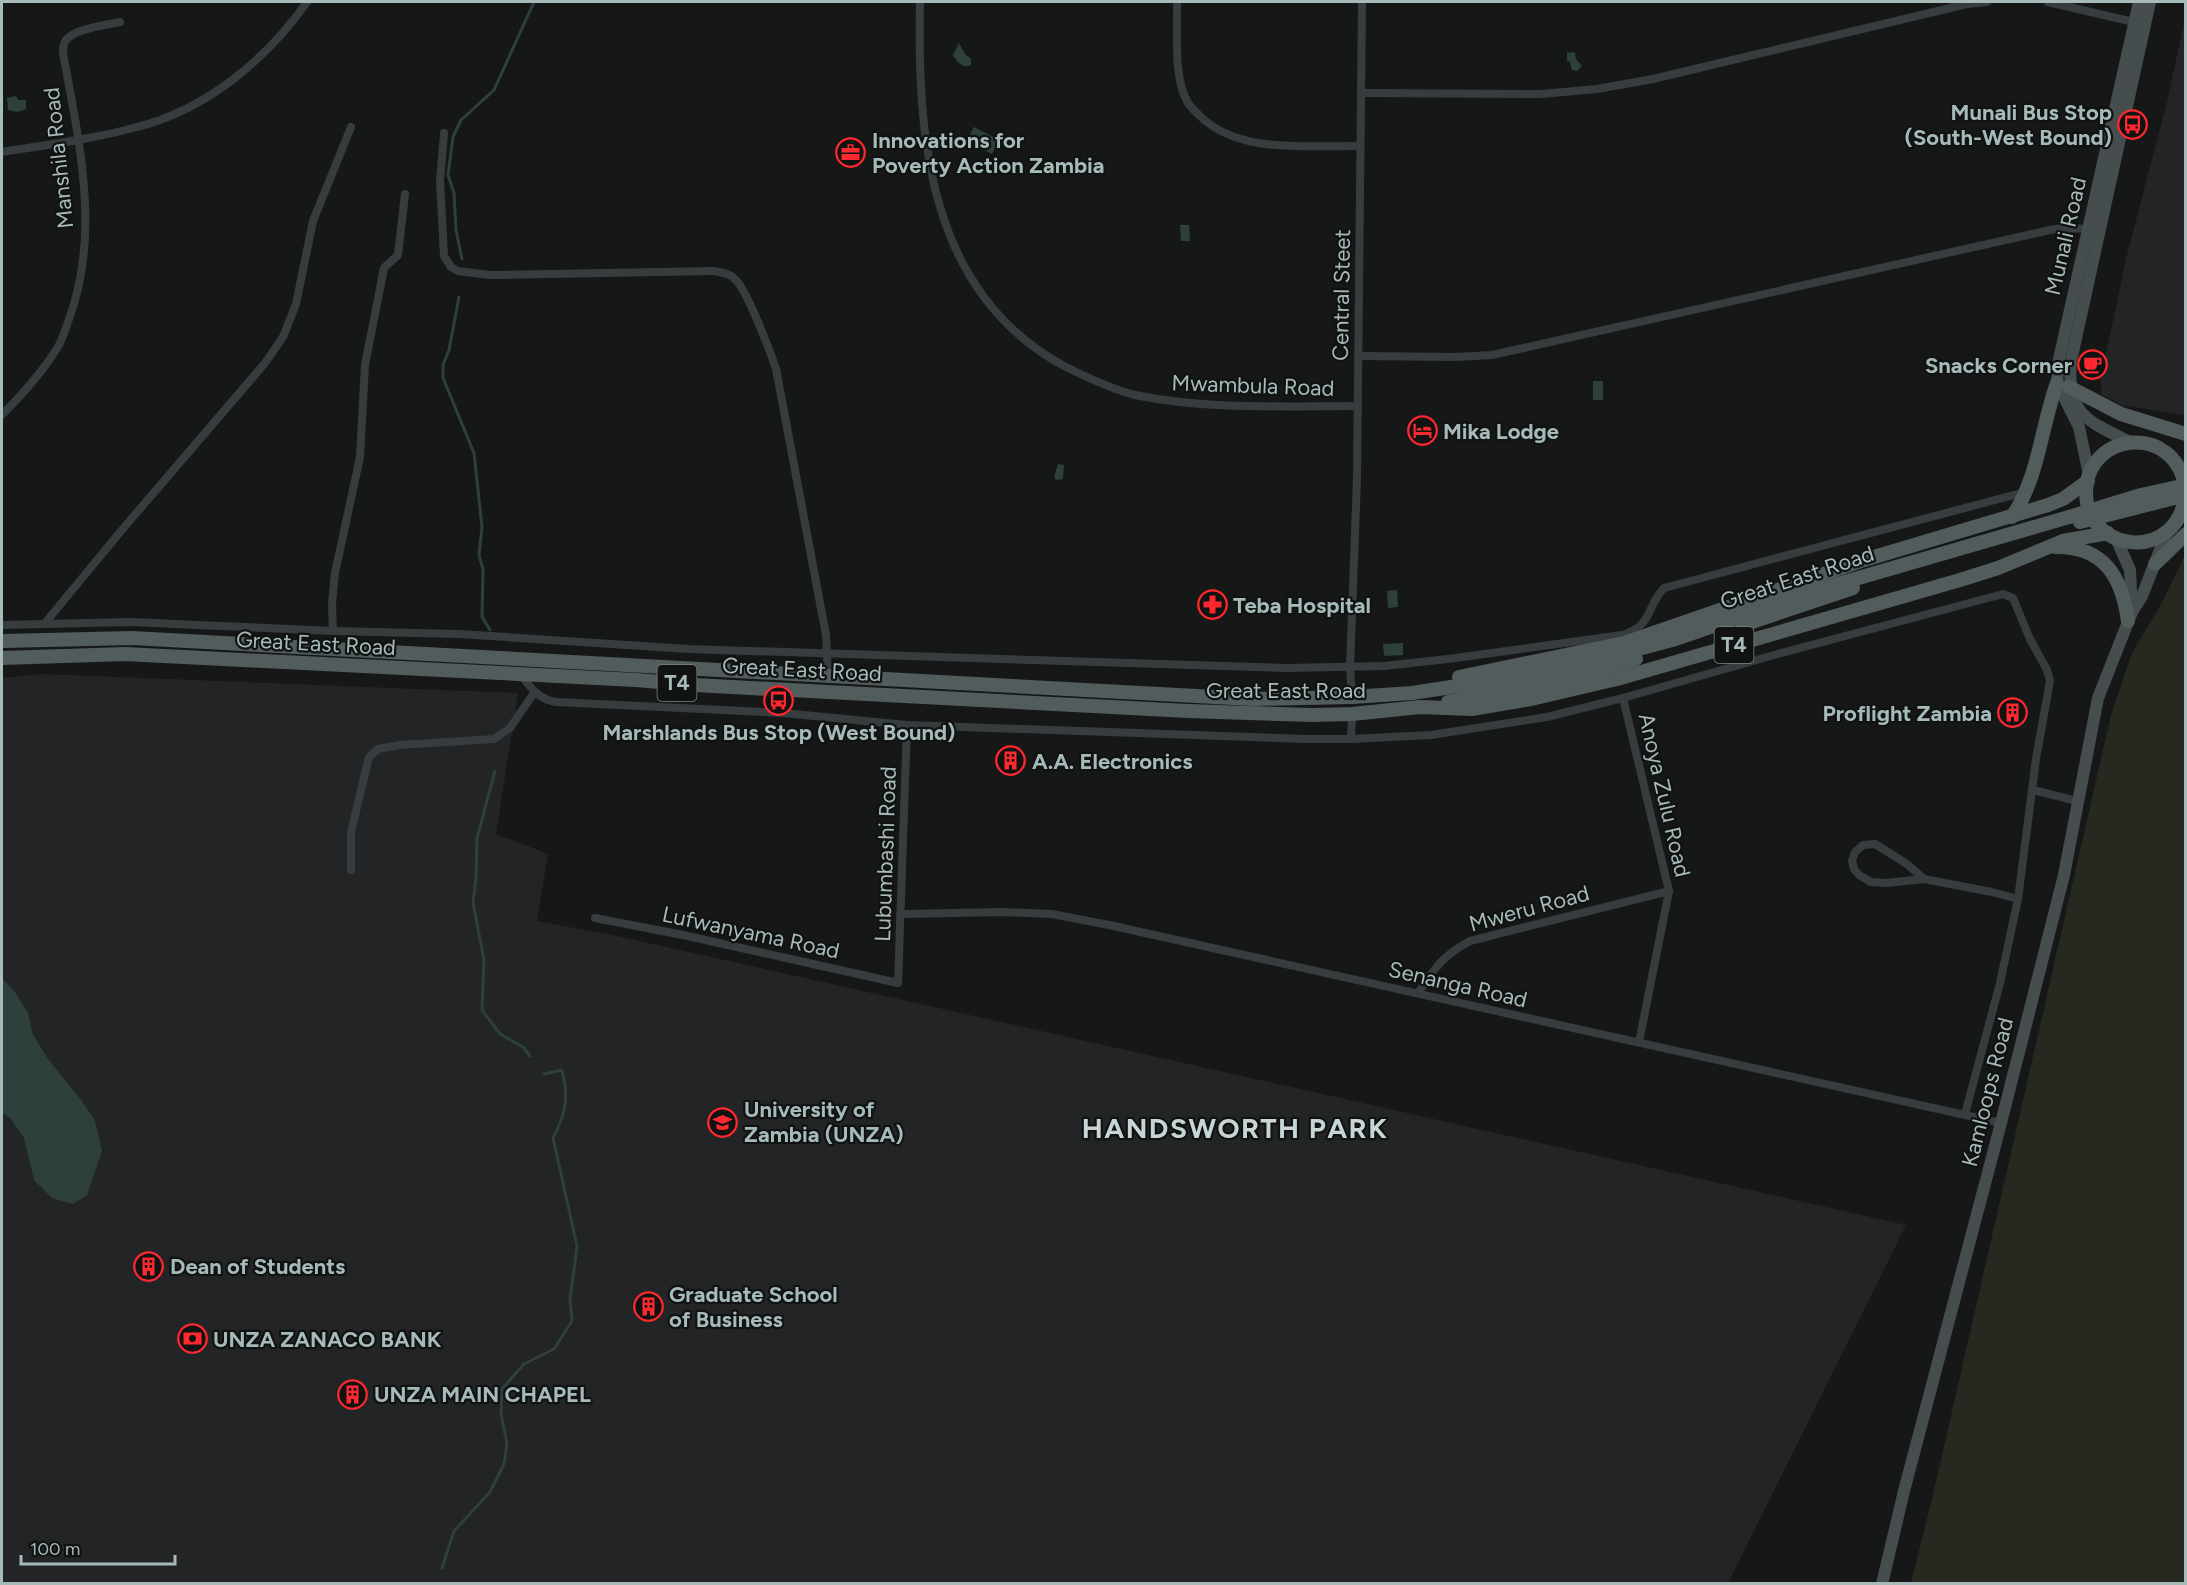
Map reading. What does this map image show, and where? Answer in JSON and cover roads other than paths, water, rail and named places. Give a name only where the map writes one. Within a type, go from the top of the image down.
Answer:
[{"type":"main road","name":"Munali Road","points":[[2139,2],[2140,23]]},
{"type":"main road","name":"Munali Road","points":[[2061,383],[2071,361],[2095,229],[2140,23],[2150,2]]},
{"type":"main road","points":[[2061,383],[2121,414],[2186,434]]},
{"type":"main road","points":[[2061,383],[2090,421],[2130,442],[2144,442],[2167,453],[2186,458]]},
{"type":"main road","points":[[2061,383],[2079,427],[2089,478],[2088,504],[2092,516],[2112,535]]},
{"type":"main road","points":[[2012,516],[2022,502],[2039,452],[2048,412],[2061,383]]},
{"type":"main road","name":"Great East Road","points":[[1417,691],[1466,675],[1624,643],[1864,560],[2063,499],[2089,478],[2098,461],[2110,449],[2130,442]]},
{"type":"main road","points":[[2167,453],[2181,470],[2186,493],[2184,513],[2167,532]]},
{"type":"main road","name":"Great East Road","points":[[2,658],[125,654],[1188,711],[1352,714],[1420,707],[1559,681],[1680,646],[1854,588],[2070,521],[2141,495],[2186,485]]},
{"type":"main road","name":"Great East Road","points":[[2,641],[132,638],[1252,699],[1352,698],[1417,691],[1556,670],[1676,639],[1817,590],[2070,521],[2186,493]]},
{"type":"main road","name":"Great East Road","points":[[1420,707],[1472,709],[1531,699],[1617,679],[1960,580],[2075,538],[2112,535],[2126,542],[2148,542],[2167,532]]},
{"type":"main road","name":"Kamloops Road","points":[[1882,1584],[1904,1491],[2064,875],[2098,698],[2167,532]]},
{"type":"main road","points":[[2155,564],[2186,534]]},
{"type":"main road","name":"Kamloops Road","points":[[2112,535],[2130,570],[2130,617]]},
{"type":"main road","points":[[2041,549],[2072,548],[2086,552],[2099,560],[2119,583],[2130,617]]},
{"type":"street","points":[[2,152],[78,140],[139,127],[183,111],[226,84],[260,57],[307,2]]},
{"type":"street","name":"Mwambula Road","points":[[920,2],[921,104],[932,183],[944,221],[960,257],[985,299],[1012,330],[1047,357],[1084,377],[1133,394],[1183,403],[1249,406],[1358,406]]},
{"type":"street","points":[[1177,2],[1179,76],[1187,102],[1209,124],[1237,139],[1268,144],[1360,146]]},
{"type":"street","name":"Central Steet","points":[[1352,698],[1350,667],[1359,356],[1362,2]]},
{"type":"street","points":[[1361,93],[1541,94],[1597,89],[1665,76],[1967,4],[1987,2]]},
{"type":"street","points":[[2048,2],[2140,23]]},
{"type":"street","name":"Manshila Road","points":[[2,416],[38,377],[60,343],[75,302],[85,255],[87,210],[63,53],[64,43],[70,35],[120,22]]},
{"type":"street","points":[[45,623],[265,363],[283,337],[296,304],[313,221],[351,127]]},
{"type":"street","points":[[444,133],[440,181],[444,256],[451,267],[458,271],[489,275],[712,271],[734,278],[741,287],[765,338],[776,369],[825,626],[828,676]]},
{"type":"street","points":[[333,631],[332,604],[335,573],[360,457],[365,365],[384,268],[398,255],[405,194]]},
{"type":"street","points":[[1359,356],[1492,356],[2050,230],[2095,229]]},
{"type":"street","points":[[2,625],[129,622],[459,634],[688,649],[828,654],[1286,668],[1384,666],[1622,635],[1635,631],[1644,624],[1657,595],[1664,588],[2025,492]]},
{"type":"street","points":[[520,674],[534,693],[544,700],[556,702],[783,713],[907,726],[1351,739],[1431,735],[1547,717],[2004,594],[2013,598],[2050,681],[2018,899],[2000,983],[1965,1114]]},
{"type":"street","points":[[351,870],[351,832],[369,757],[378,749],[400,745],[494,739],[510,728],[534,693]]},
{"type":"street","name":"Anoya Zulu Road","points":[[1623,698],[1669,891],[1640,1042]]},
{"type":"street","points":[[1351,739],[1352,714]]},
{"type":"street","name":"Lubumbashi Road","points":[[898,983],[907,726]]},
{"type":"street","points":[[2033,790],[2077,801]]},
{"type":"street","points":[[1924,879],[1907,864],[1875,844],[1863,845],[1855,852],[1852,861],[1859,875],[1871,882],[1886,883],[1924,879],[2018,899]]},
{"type":"street","name":"Mweru Road","points":[[1418,993],[1438,964],[1451,951],[1470,941],[1669,891]]},
{"type":"street","name":"Senanga Road","points":[[902,914],[1002,912],[1052,914],[2001,1123]]},
{"type":"street","name":"Lufwanyama Road","points":[[595,918],[683,935],[898,983]]},
{"type":"waterway","points":[[462,259],[456,230],[454,193],[448,175],[453,137],[461,120],[494,90],[534,2]]},
{"type":"waterway","points":[[459,297],[449,350],[443,365],[443,378],[474,453],[482,527],[479,555],[483,569],[482,617],[490,630]]},
{"type":"waterway","points":[[495,771],[477,838],[473,903],[484,960],[482,1010],[500,1034],[523,1047],[530,1056]]},
{"type":"waterway","points":[[442,1568],[454,1531],[490,1492],[504,1464],[507,1444],[501,1414],[502,1389],[524,1364],[554,1349],[572,1321],[570,1300],[577,1246],[553,1138],[561,1121],[566,1097],[562,1070],[544,1074]]},
{"type":"place","name":"Munali Bus Stop (South-West Bound)","points":[[2133,125]]},
{"type":"place","name":"Innovations for Poverty Action Zambia","points":[[851,153]]},
{"type":"place","name":"Snacks Corner","points":[[2093,365]]},
{"type":"place","name":"Mika Lodge","points":[[1422,431]]},
{"type":"place","name":"Teba Hospital","points":[[1212,605]]},
{"type":"place","name":"Marshlands Bus Stop (West Bound)","points":[[779,700]]},
{"type":"place","name":"Proflight Zambia","points":[[2013,713]]},
{"type":"place","name":"A.A. Electronics","points":[[1011,761]]},
{"type":"place","name":"University of Zambia (UNZA)","points":[[723,1122]]},
{"type":"place","name":"Dean of Students","points":[[149,1266]]},
{"type":"place","name":"Graduate School of Business","points":[[648,1307]]},
{"type":"place","name":"UNZA ZANACO BANK","points":[[192,1339]]},
{"type":"place","name":"UNZA MAIN CHAPEL","points":[[353,1394]]},
{"type":"district","name":"HANDSWORTH PARK","points":[[1235,1128]]}]
